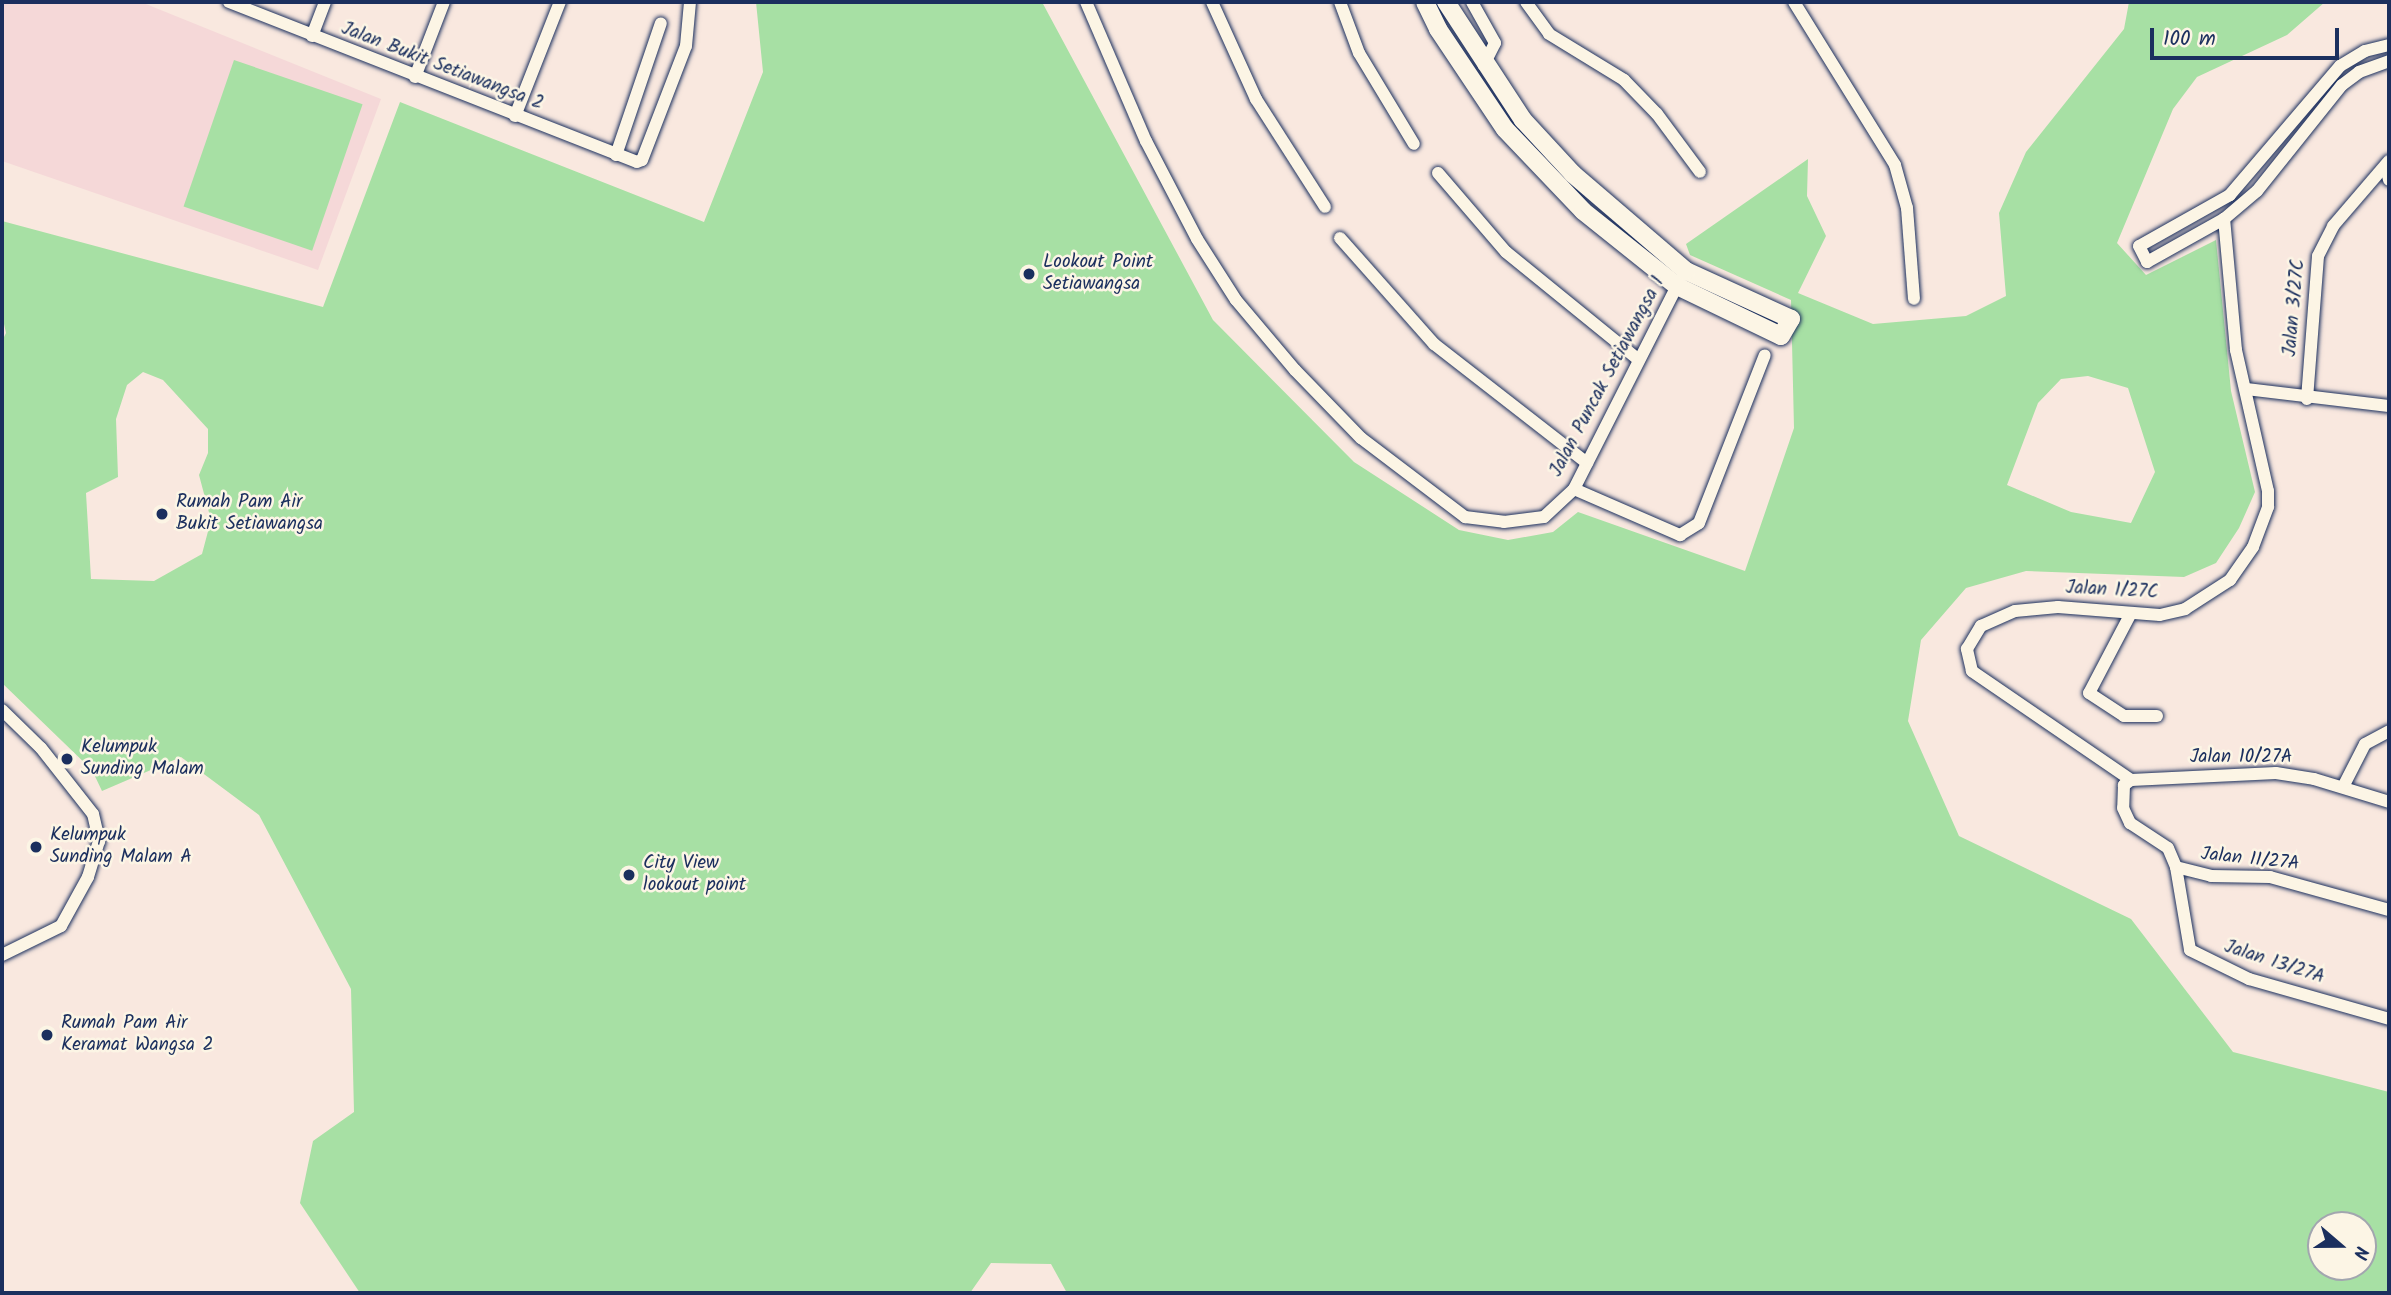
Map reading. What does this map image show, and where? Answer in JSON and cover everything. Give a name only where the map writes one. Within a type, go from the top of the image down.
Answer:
[{"type":"street","name":"Jalan Bukit Setiawangsa 2","points":[[229,2],[415,78],[616,155],[642,160],[686,46],[690,2]]},
{"type":"street","points":[[312,36],[326,2]]},
{"type":"street","points":[[415,78],[444,2]]},
{"type":"street","points":[[516,116],[560,2]]},
{"type":"street","name":"Jalan Puncak Setiawangsa 1","points":[[1086,2],[1146,141],[1197,239],[1236,300],[1295,370],[1361,438],[1465,517],[1504,522],[1544,517],[1574,489],[1681,279]]},
{"type":"street","points":[[1212,2],[1256,99],[1325,207]]},
{"type":"street","points":[[1340,2],[1359,53],[1414,144]]},
{"type":"street","points":[[1425,2],[1479,92],[1544,173],[1681,279],[1781,336],[1791,319],[1681,279],[1573,174],[1524,120],[1484,65],[1446,2]]},
{"type":"street","points":[[1472,2],[1495,43],[1484,65]]},
{"type":"street","points":[[1526,2],[1549,34],[1631,87],[1700,172]]},
{"type":"street","points":[[1794,2],[1895,165],[1907,208],[1914,299]]},
{"type":"street","points":[[616,155],[661,23]]},
{"type":"street","points":[[2389,45],[2365,51],[2340,66],[2230,195],[2139,246],[2147,262],[2224,219],[2257,191],[2342,85],[2359,72],[2389,61]]},
{"type":"street","points":[[2388,163],[2389,180]]},
{"type":"street","name":"Jalan 3/27C","points":[[2307,399],[2318,256],[2333,226],[2388,163]]},
{"type":"street","points":[[1438,173],[1506,252],[1639,360]]},
{"type":"street","name":"Jalan 1/27C","points":[[2132,780],[1972,671],[1967,649],[1981,626],[2015,611],[2058,607],[2130,615],[2160,615],[2193,605],[2230,580],[2253,547],[2268,508],[2268,491],[2233,330],[2224,219]]},
{"type":"street","points":[[1340,238],[1434,344],[1587,463]]},
{"type":"street","points":[[1574,489],[1680,535],[1699,523],[1765,355]]},
{"type":"street","points":[[2246,389],[2307,399],[2389,406]]},
{"type":"street","points":[[2130,615],[2089,693],[2124,716],[2157,716]]},
{"type":"street","points":[[2,710],[41,748],[93,814],[99,841],[88,877],[61,926],[2,955]]},
{"type":"street","points":[[2343,787],[2365,744],[2389,731]]},
{"type":"street","name":"Jalan 10/27A","points":[[2132,780],[2276,773],[2343,787],[2389,802]]},
{"type":"street","name":"Jalan 11/27A","points":[[2132,780],[2124,785],[2126,817],[2168,848],[2176,867],[2211,876],[2270,877],[2389,910]]},
{"type":"street","name":"Jalan 13/27A","points":[[2176,867],[2183,929],[2196,955],[2249,979],[2389,1019]]},
{"type":"shaded area","points":[[2,2],[141,2],[381,99],[318,270],[2,161]]},
{"type":"green space","points":[[756,2],[1042,2],[1213,320],[1354,462],[1459,530],[1508,540],[1553,532],[1578,512],[1745,571],[1794,428],[1791,300],[1690,255],[1686,244],[1808,159],[1807,196],[1826,236],[1798,293],[1873,324],[1966,316],[2006,296],[1999,213],[2026,152],[2124,29],[2129,2],[2325,2],[2287,35],[2197,77],[2173,109],[2117,243],[2146,275],[2216,240],[2231,391],[2255,492],[2239,528],[2216,563],[2184,577],[2026,571],[1966,588],[1921,640],[1908,721],[1959,836],[2131,919],[2233,1052],[2389,1092],[2389,1293],[1067,1293],[1051,1264],[991,1263],[970,1293],[360,1293],[300,1203],[313,1141],[354,1112],[351,989],[259,815],[181,757],[102,791],[92,770],[2,683],[2,341],[6,333],[2,315],[2,221],[323,307],[400,102],[704,222],[763,72]],"holes":[[[143,372],[163,380],[208,429],[208,453],[199,475],[211,520],[202,554],[154,581],[91,579],[86,493],[118,477],[116,419],[127,385]],[[2088,376],[2128,388],[2155,472],[2131,523],[2071,512],[2007,485],[2038,403],[2061,379]]]},
{"type":"green space","points":[[234,60],[363,104],[312,251],[184,207]]},
{"type":"place","name":"Lookout Point Setiawangsa","points":[[1029,274]]},
{"type":"place","name":"Rumah Pam Air Bukit Setiawangsa","points":[[162,514]]},
{"type":"place","name":"Kelumpuk Sunding Malam","points":[[67,759]]},
{"type":"place","name":"Kelumpuk Sunding Malam A","points":[[36,847]]},
{"type":"place","name":"City View lookout point","points":[[629,875]]},
{"type":"place","name":"Rumah Pam Air Keramat Wangsa 2","points":[[47,1035]]}]
